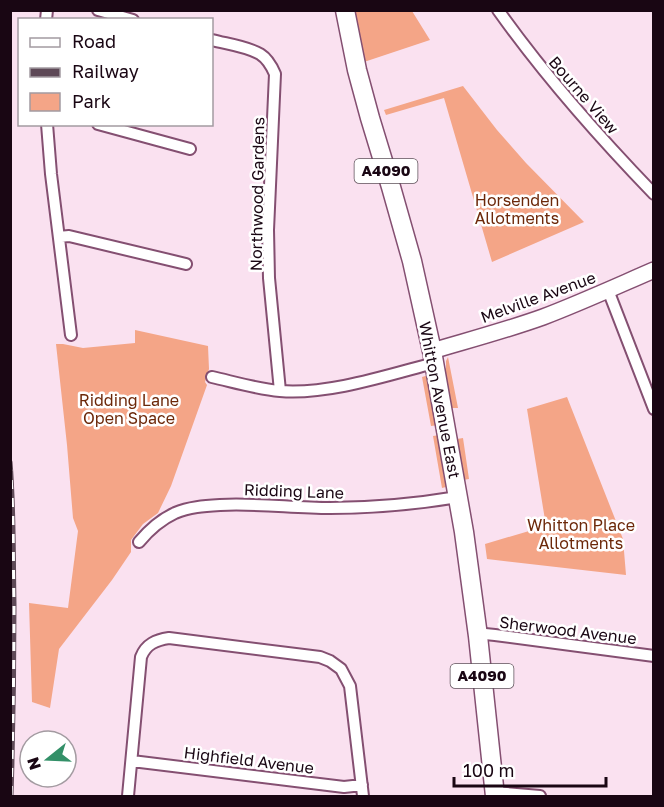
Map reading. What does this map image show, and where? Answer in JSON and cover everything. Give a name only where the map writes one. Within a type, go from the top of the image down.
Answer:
[{"type":"main road","name":"Whitton Avenue East","points":[[345,10],[357,70],[412,261],[433,357],[464,532],[495,794]]},
{"type":"street","points":[[98,10],[126,18]]},
{"type":"street","name":"Bourne View","points":[[498,10],[536,61],[586,121],[654,194]]},
{"type":"street","name":"Northwood Gardens","points":[[213,40],[261,55],[270,63],[275,74],[268,230],[269,279],[280,391]]},
{"type":"street","points":[[47,126],[71,335]]},
{"type":"street","points":[[105,126],[190,149]]},
{"type":"street","points":[[59,237],[69,236],[186,264]]},
{"type":"street","name":"Melville Avenue","points":[[433,357],[542,318],[654,270]]},
{"type":"street","points":[[608,290],[654,409]]},
{"type":"street","points":[[212,377],[257,388],[311,391],[344,386],[433,357]]},
{"type":"street","name":"Ridding Lane","points":[[139,542],[161,521],[190,508],[241,504],[327,508],[360,507],[458,496]]},
{"type":"street","name":"Sherwood Avenue","points":[[478,636],[495,635],[654,656]]},
{"type":"street","points":[[128,796],[141,657],[148,645],[169,638],[320,657],[341,669],[350,686],[363,791]]},
{"type":"street","name":"Highfield Avenue","points":[[132,761],[363,791]]},
{"type":"street","points":[[495,794],[540,796]]},
{"type":"green space","points":[[354,11],[412,11],[430,40],[364,62]]},
{"type":"green space","name":"Horsenden Allotments","points":[[463,86],[526,163],[584,222],[492,262],[444,98],[386,115],[384,110]]},
{"type":"green space","name":"Ridding Lane Open Space","points":[[135,330],[208,346],[209,369],[205,382],[207,385],[171,486],[158,513],[143,524],[131,540],[131,552],[59,649],[50,708],[32,702],[29,603],[68,608],[78,531],[73,518],[56,344],[83,348],[135,343]]},
{"type":"green space","points":[[448,357],[458,408],[450,408],[443,370],[446,368]]},
{"type":"green space","points":[[429,375],[439,425],[431,426],[422,377]]},
{"type":"green space","name":"Whitton Place Allotments","points":[[567,397],[623,539],[626,575],[487,559],[485,544],[546,526],[527,409]]},
{"type":"green space","points":[[440,435],[447,471],[443,472],[446,487],[442,488],[433,436]]},
{"type":"green space","points":[[456,435],[457,439],[463,438],[469,479],[463,480]]},
{"type":"railway","points":[[10,462],[14,604],[11,796]]}]
